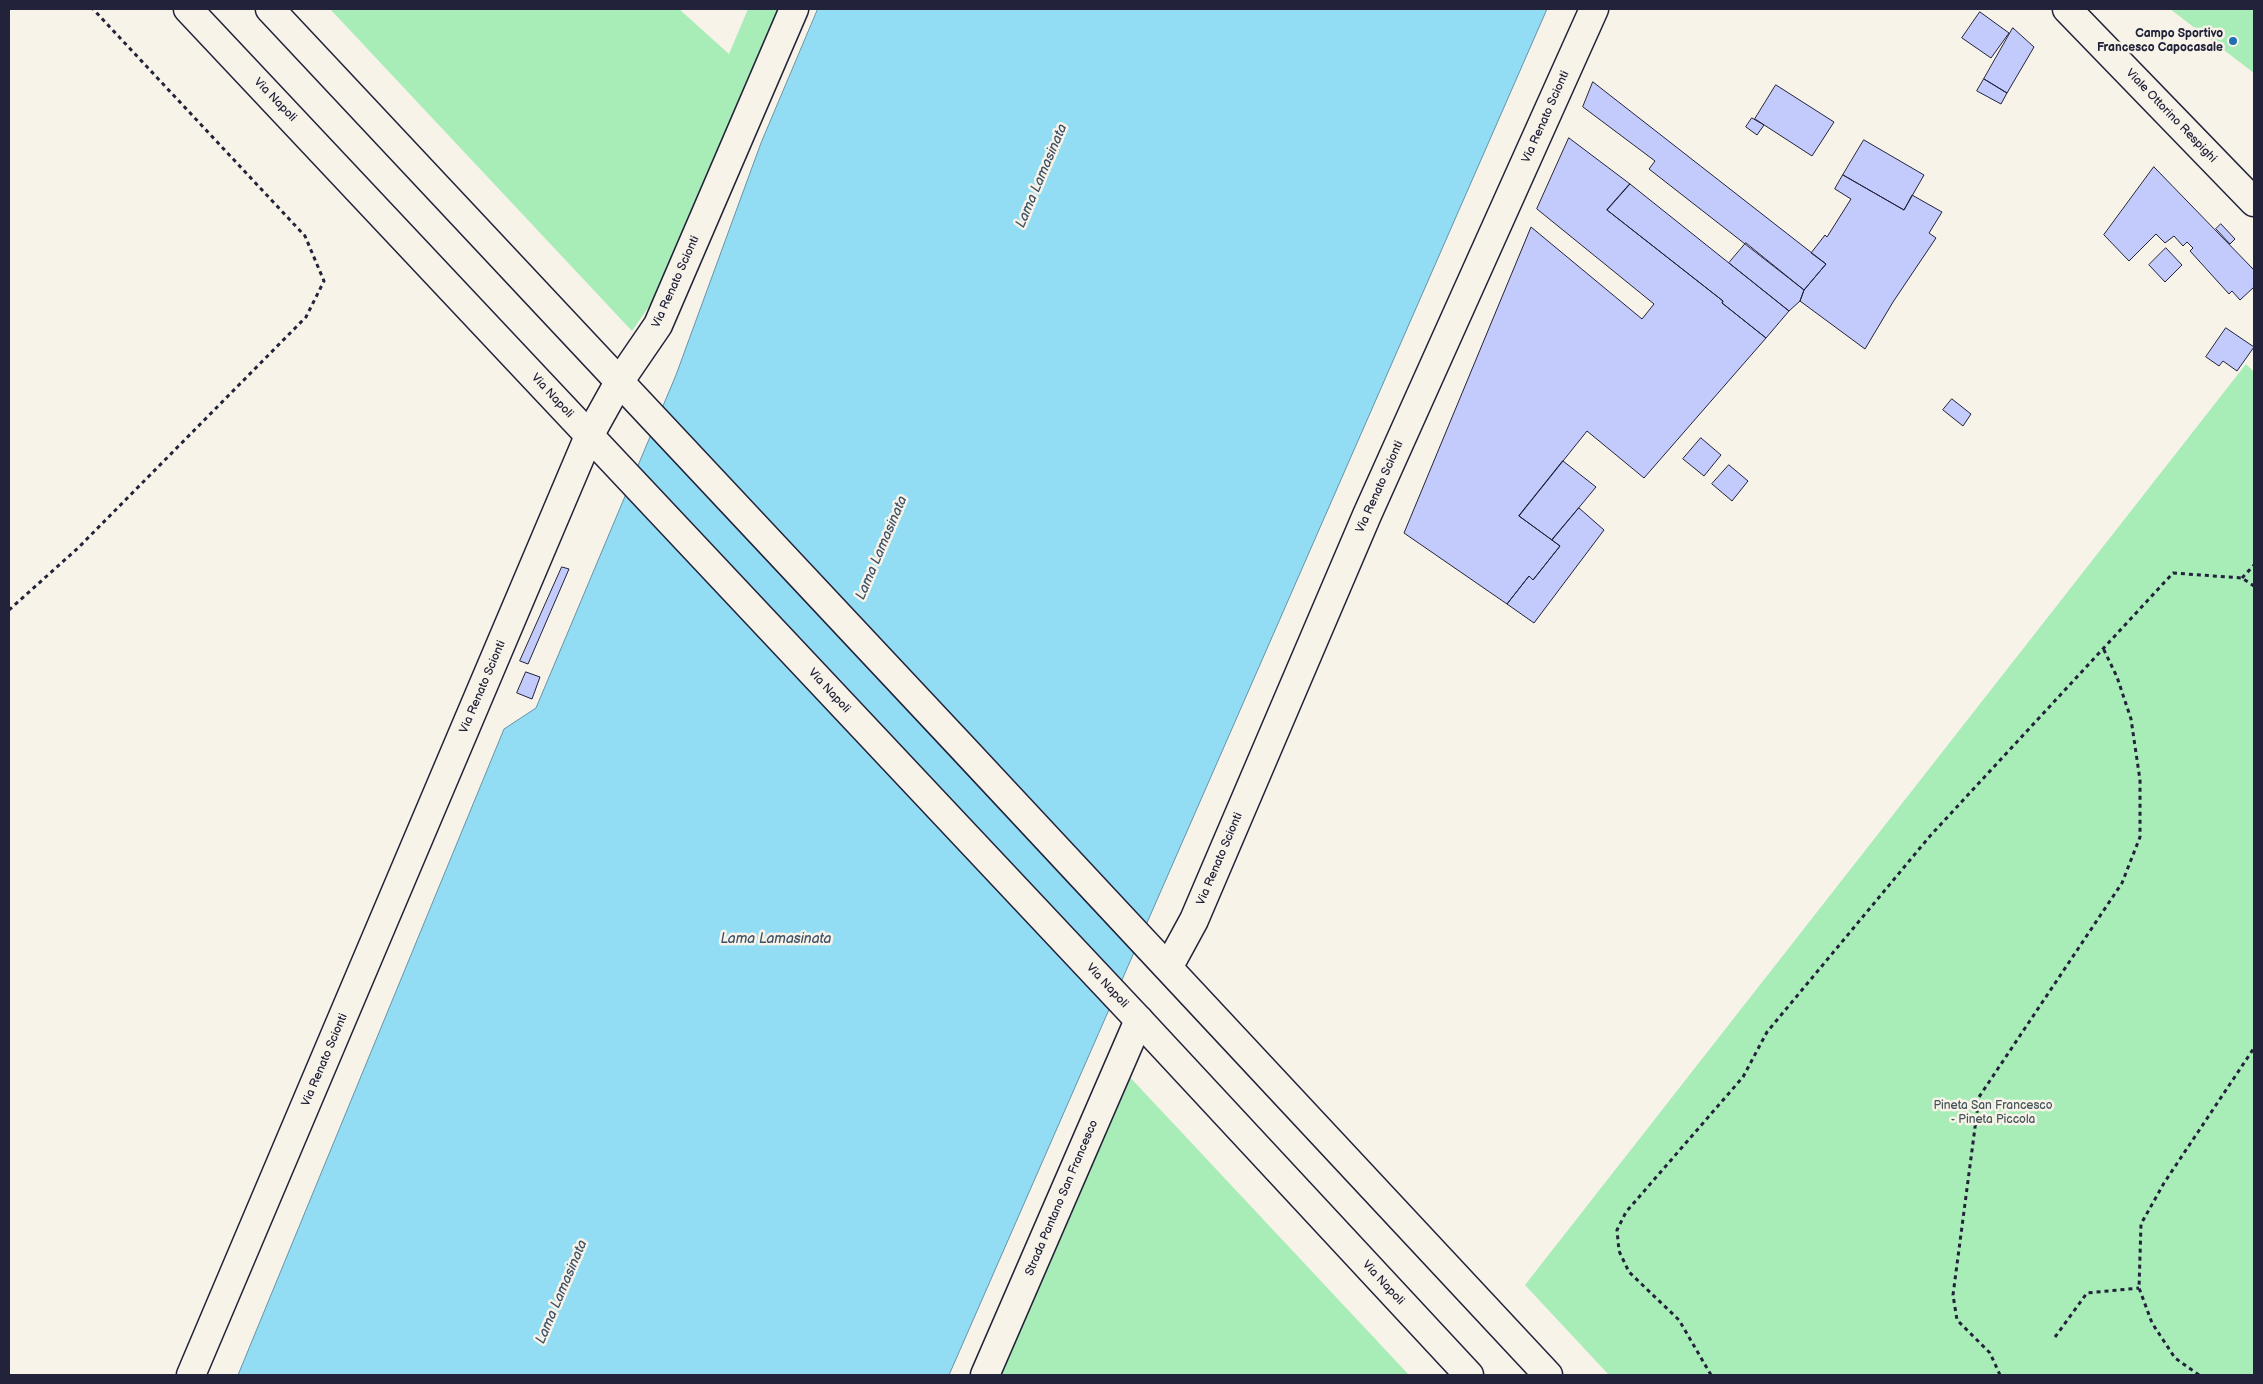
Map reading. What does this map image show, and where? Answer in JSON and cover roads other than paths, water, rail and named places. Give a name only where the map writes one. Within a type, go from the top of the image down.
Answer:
[{"type":"main road","name":"Via Napoli","points":[[188,9],[1139,1020],[1469,1375]]},
{"type":"main road","points":[[270,9],[640,406],[1168,966],[1548,1375]]},
{"type":"main road","name":"Via Renato Scionti","points":[[191,1375],[589,436],[619,382],[658,325],[794,9]]},
{"type":"main road","name":"Via Renato Scionti","points":[[1168,966],[1194,920],[1367,515],[1594,9]]},
{"type":"main road","name":"Viale Ottorino Respighi","points":[[2067,9],[2254,202]]},
{"type":"main road","name":"Strada Pantano San Francesco","points":[[985,1375],[1139,1020]]},
{"type":"water","name":"Lama Lamasinata","points":[[818,9],[1547,9],[949,1375],[238,1375],[504,729],[536,708],[676,375],[761,143]]},
{"type":"place","name":"Campo Sportivo Francesco Capocasale","points":[[2233,41]]},
{"type":"park label","name":"Pineta San Francesco - Pineta Piccola","points":[[1993,1113]]}]
